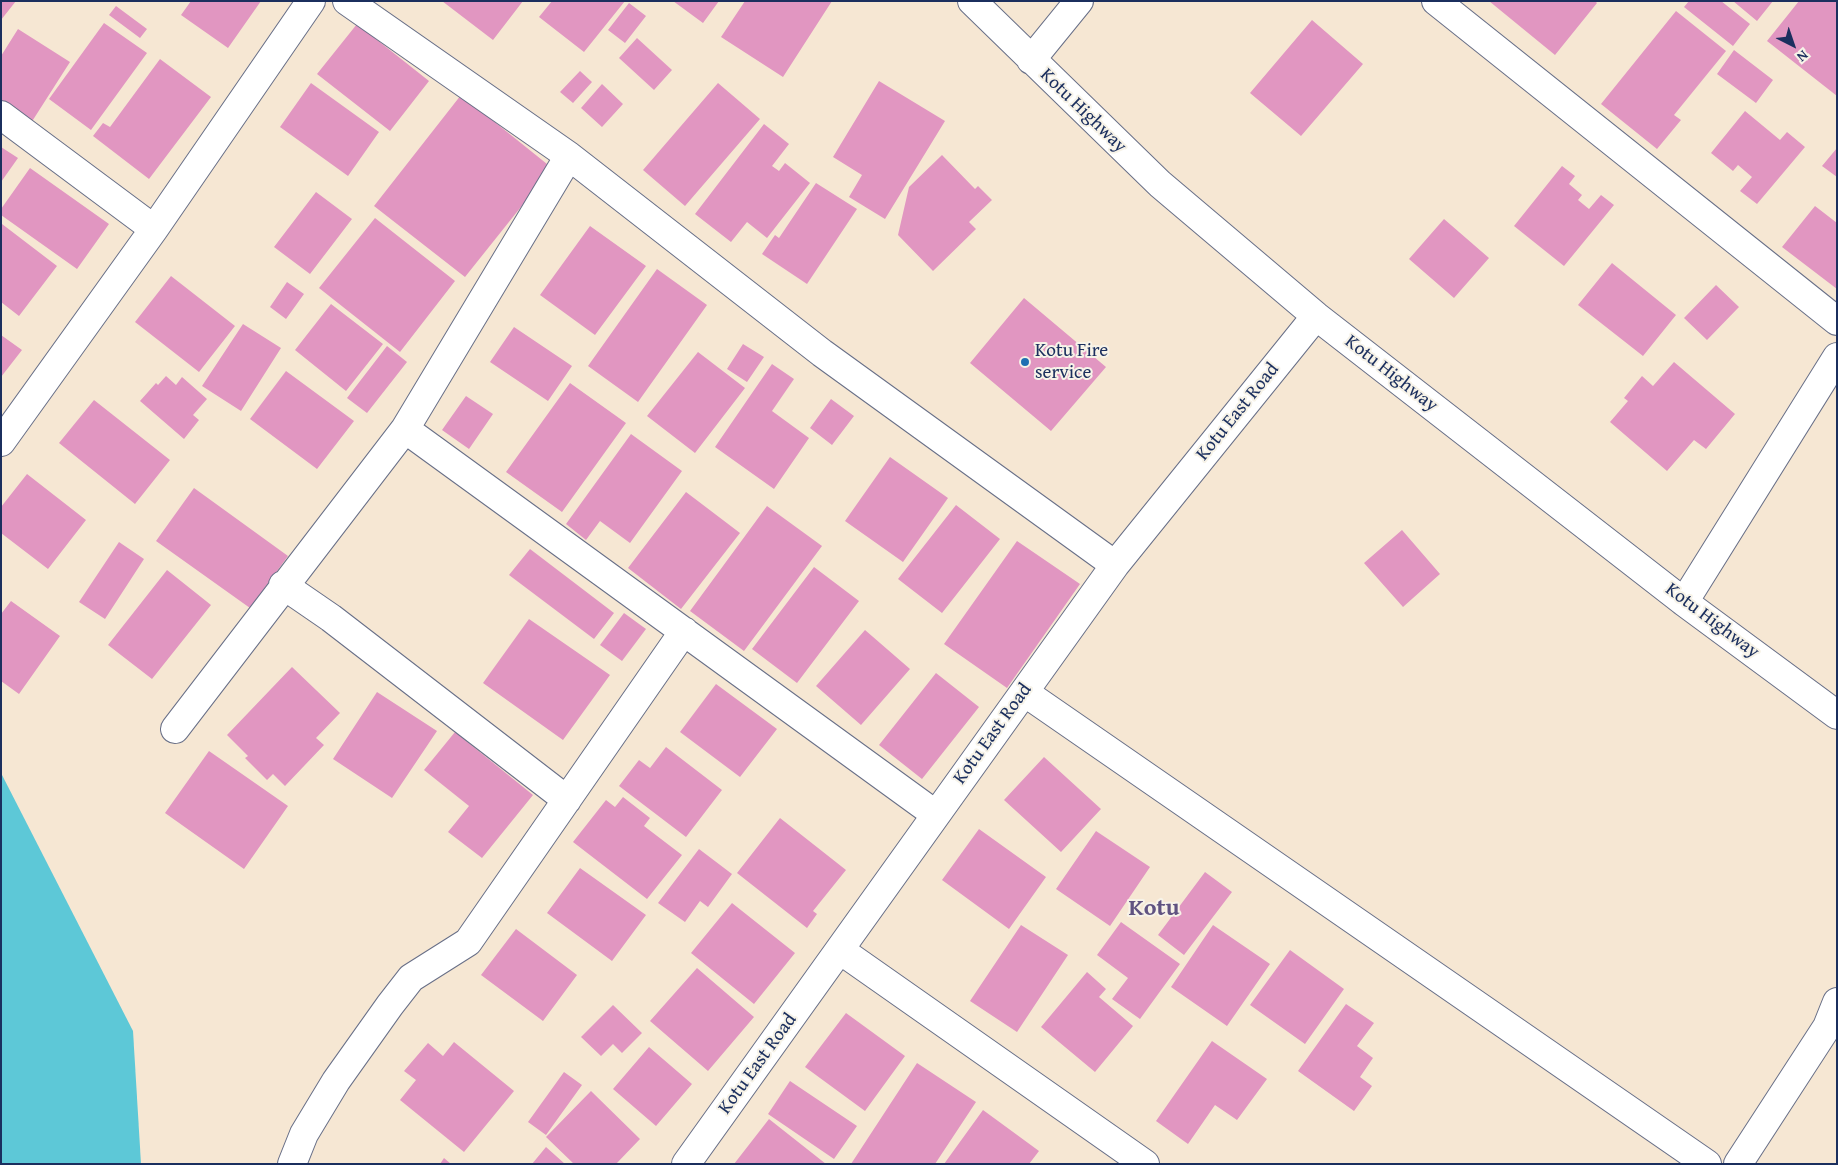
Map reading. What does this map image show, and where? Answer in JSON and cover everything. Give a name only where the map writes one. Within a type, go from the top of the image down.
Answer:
[{"type":"street","points":[[1,442],[154,229],[311,1]]},
{"type":"street","points":[[347,1],[569,156],[822,353],[1115,565]]},
{"type":"street","name":"Kotu Highway","points":[[972,1],[1160,184],[1316,316],[1684,602],[1837,715]]},
{"type":"street","points":[[1031,60],[1079,1]]},
{"type":"street","points":[[1436,1],[1837,321]]},
{"type":"street","points":[[1,115],[154,229]]},
{"type":"street","points":[[174,728],[404,429],[569,156]]},
{"type":"street","name":"Kotu East Road","points":[[686,1164],[1115,565],[1316,316]]},
{"type":"street","points":[[1684,602],[1837,357]]},
{"type":"street","points":[[404,429],[935,814]]},
{"type":"street","points":[[283,585],[331,618],[567,800]]},
{"type":"street","points":[[292,1164],[304,1134],[318,1111],[390,1005],[412,978],[468,942],[684,631]]},
{"type":"street","points":[[1024,692],[1707,1164]]},
{"type":"street","points":[[840,950],[1145,1164]]},
{"type":"street","points":[[1738,1164],[1827,1027],[1837,1002]]},
{"type":"water","points":[[1,773],[133,1031],[141,1164],[1,1164]]},
{"type":"building","points":[[1,1],[16,1],[1,20]]},
{"type":"building","points":[[191,1],[261,1],[228,48],[181,15]]},
{"type":"building","points":[[442,1],[523,1],[493,40]]},
{"type":"building","points":[[552,1],[625,1],[584,52],[539,17]]},
{"type":"building","points":[[673,1],[719,1],[703,23]]},
{"type":"building","points":[[745,1],[832,1],[783,77],[721,37]]},
{"type":"building","points":[[1489,1],[1595,1],[1597,3],[1555,55]]},
{"type":"building","points":[[1689,1],[1721,1],[1750,24],[1733,46],[1684,7]]},
{"type":"building","points":[[1733,1],[1773,1],[1757,21]]},
{"type":"building","points":[[1799,1],[1837,1],[1837,96],[1767,41]]},
{"type":"building","points":[[629,3],[646,16],[625,43],[608,30]]},
{"type":"building","points":[[116,6],[147,29],[140,38],[109,15]]},
{"type":"building","points":[[1676,11],[1726,51],[1674,115],[1681,120],[1657,149],[1601,104]]},
{"type":"building","points":[[1312,20],[1363,64],[1301,136],[1250,93]]},
{"type":"building","points":[[104,23],[147,53],[91,130],[49,99]]},
{"type":"building","points":[[357,24],[429,81],[390,131],[317,74]]},
{"type":"building","points":[[18,29],[70,62],[31,123],[1,104],[1,56]]},
{"type":"building","points":[[637,38],[672,70],[654,90],[619,58]]},
{"type":"building","points":[[1734,50],[1773,80],[1756,103],[1717,74]]},
{"type":"building","points":[[160,59],[211,97],[149,179],[93,136],[103,123],[110,127]]},
{"type":"building","points":[[580,71],[592,82],[573,103],[560,92]]},
{"type":"building","points":[[879,81],[945,121],[885,219],[849,197],[862,175],[833,157]]},
{"type":"building","points":[[311,83],[379,132],[348,176],[280,127]]},
{"type":"building","points":[[718,83],[760,119],[685,206],[643,170]]},
{"type":"building","points":[[602,84],[623,104],[602,127],[581,108]]},
{"type":"building","points":[[461,95],[552,168],[465,277],[374,206]]},
{"type":"building","points":[[1745,111],[1780,140],[1787,132],[1805,147],[1757,204],[1740,191],[1752,177],[1738,165],[1733,171],[1711,153]]},
{"type":"building","points":[[764,124],[789,144],[772,166],[779,171],[785,163],[810,183],[767,238],[747,222],[731,242],[695,214]]},
{"type":"building","points":[[1,147],[18,158],[1,182]]},
{"type":"building","points":[[1837,148],[1837,177],[1822,166]]},
{"type":"building","points":[[942,155],[975,189],[978,186],[992,200],[969,222],[976,229],[933,271],[898,235],[909,187]]},
{"type":"building","points":[[1562,166],[1575,176],[1569,184],[1582,195],[1578,200],[1589,209],[1601,195],[1614,205],[1564,266],[1514,226]]},
{"type":"building","points":[[30,168],[109,224],[77,269],[1,215],[1,209]]},
{"type":"building","points":[[816,183],[857,209],[807,284],[762,254],[775,235],[779,238]]},
{"type":"building","points":[[316,192],[352,219],[310,274],[274,247]]},
{"type":"building","points":[[1815,206],[1837,223],[1837,289],[1782,247]]},
{"type":"building","points":[[375,218],[455,281],[400,352],[319,288]]},
{"type":"building","points":[[1444,219],[1489,258],[1454,298],[1409,259]]},
{"type":"building","points":[[2,224],[57,266],[19,316],[1,302]]},
{"type":"building","points":[[590,226],[646,266],[595,335],[540,295]]},
{"type":"building","points":[[1612,263],[1676,315],[1643,356],[1578,305]]},
{"type":"building","points":[[657,269],[707,305],[638,402],[588,366]]},
{"type":"building","points":[[171,276],[235,326],[199,372],[135,322]]},
{"type":"building","points":[[287,282],[304,294],[286,319],[270,307]]},
{"type":"building","points":[[1716,285],[1739,307],[1707,340],[1684,318]]},
{"type":"building","points":[[1024,298],[1106,367],[1051,431],[970,363]]},
{"type":"building","points":[[331,304],[383,344],[346,391],[295,350]]},
{"type":"building","points":[[243,324],[281,348],[241,411],[202,386]]},
{"type":"building","points":[[514,327],[572,366],[548,401],[490,362]]},
{"type":"building","points":[[1,335],[22,350],[1,377]]},
{"type":"building","points":[[743,344],[764,357],[747,382],[727,369]]},
{"type":"building","points":[[387,346],[407,362],[367,413],[347,398]]},
{"type":"building","points":[[698,352],[745,388],[695,453],[647,416]]},
{"type":"building","points":[[1674,362],[1735,414],[1706,449],[1694,440],[1667,471],[1610,422],[1628,401],[1624,398],[1642,376],[1653,386]]},
{"type":"building","points":[[772,364],[794,379],[772,411],[809,438],[774,489],[715,447]]},
{"type":"building","points":[[286,371],[354,421],[317,469],[250,419]]},
{"type":"building","points":[[166,376],[176,385],[182,377],[207,399],[193,415],[199,420],[184,439],[140,401],[156,383],[158,385]]},
{"type":"building","points":[[570,383],[626,423],[562,512],[506,472]]},
{"type":"building","points":[[466,396],[493,414],[469,449],[442,430]]},
{"type":"building","points":[[831,399],[854,416],[832,445],[810,428]]},
{"type":"building","points":[[94,400],[170,460],[135,504],[59,443]]},
{"type":"building","points":[[631,434],[682,471],[630,543],[600,521],[586,540],[566,524]]},
{"type":"building","points":[[890,457],[948,498],[903,562],[845,521]]},
{"type":"building","points":[[27,474],[86,520],[48,569],[1,533],[1,507]]},
{"type":"building","points":[[194,488],[288,556],[250,608],[156,541]]},
{"type":"building","points":[[686,492],[740,533],[681,609],[628,568]]},
{"type":"building","points":[[956,505],[1000,539],[942,613],[898,579]]},
{"type":"building","points":[[767,506],[822,546],[744,651],[690,611]]},
{"type":"building","points":[[1402,530],[1440,574],[1403,607],[1364,563]]},
{"type":"building","points":[[1017,541],[1080,584],[1007,688],[944,644]]},
{"type":"building","points":[[119,542],[144,559],[105,619],[79,602]]},
{"type":"building","points":[[530,549],[614,613],[594,639],[509,575]]},
{"type":"building","points":[[814,567],[859,601],[797,683],[752,649]]},
{"type":"building","points":[[167,570],[211,605],[152,679],[108,645]]},
{"type":"building","points":[[11,601],[60,636],[19,694],[1,681],[1,614]]},
{"type":"building","points":[[624,613],[646,629],[622,661],[600,645]]},
{"type":"building","points":[[529,619],[610,675],[563,740],[483,683]]},
{"type":"building","points":[[865,630],[910,669],[861,725],[816,686]]},
{"type":"building","points":[[292,667],[340,713],[316,738],[324,745],[285,786],[273,774],[267,780],[245,758],[248,756],[227,735]]},
{"type":"building","points":[[936,673],[979,707],[922,779],[879,745]]},
{"type":"building","points":[[716,684],[777,729],[740,777],[680,732]]},
{"type":"building","points":[[377,692],[437,731],[392,798],[333,759]]},
{"type":"building","points":[[455,732],[533,795],[482,858],[448,832],[469,806],[424,770]]},
{"type":"building","points":[[666,747],[722,790],[686,837],[619,786],[639,760],[650,768]]},
{"type":"building","points":[[209,751],[288,806],[244,869],[165,813]]},
{"type":"building","points":[[1044,757],[1101,809],[1061,852],[1004,800]]},
{"type":"building","points":[[623,797],[650,818],[644,826],[682,855],[647,899],[573,842],[606,800],[615,807]]},
{"type":"building","points":[[780,818],[846,870],[813,911],[817,914],[807,928],[737,873]]},
{"type":"building","points":[[979,829],[1046,877],[1009,929],[942,880]]},
{"type":"building","points":[[1096,831],[1150,867],[1110,926],[1056,889]]},
{"type":"building","points":[[699,849],[732,874],[708,907],[700,901],[685,922],[658,903]]},
{"type":"building","points":[[580,868],[646,915],[612,961],[547,913]]},
{"type":"building","points":[[1205,872],[1232,892],[1184,955],[1158,935]]},
{"type":"building","points":[[732,903],[795,953],[754,1004],[691,953]]},
{"type":"building","points":[[1121,922],[1180,964],[1140,1019],[1112,999],[1128,978],[1097,955]]},
{"type":"building","points":[[1021,925],[1068,955],[1017,1032],[970,1001]]},
{"type":"building","points":[[1213,925],[1270,964],[1227,1026],[1171,987]]},
{"type":"building","points":[[516,929],[577,975],[543,1021],[481,975]]},
{"type":"building","points":[[1290,950],[1344,989],[1305,1044],[1250,1005]]},
{"type":"building","points":[[697,968],[754,1017],[708,1071],[650,1021]]},
{"type":"building","points":[[1087,972],[1106,989],[1099,997],[1133,1026],[1095,1072],[1041,1027]]},
{"type":"building","points":[[1346,1004],[1374,1023],[1357,1046],[1373,1058],[1360,1077],[1372,1086],[1354,1111],[1298,1071]]},
{"type":"building","points":[[613,1005],[642,1033],[622,1053],[613,1044],[601,1056],[581,1037]]},
{"type":"building","points":[[846,1013],[905,1056],[865,1111],[805,1067]]},
{"type":"building","points":[[1212,1041],[1267,1079],[1237,1120],[1215,1105],[1188,1144],[1156,1121]]},
{"type":"building","points":[[454,1042],[514,1091],[464,1152],[400,1100],[416,1080],[404,1071],[428,1043],[443,1056]]},
{"type":"building","points":[[649,1047],[692,1084],[656,1126],[613,1089]]},
{"type":"building","points":[[917,1063],[976,1102],[935,1164],[851,1164]]},
{"type":"building","points":[[564,1072],[582,1085],[546,1135],[528,1122]]},
{"type":"building","points":[[790,1081],[857,1126],[834,1159],[768,1114]]},
{"type":"building","points":[[591,1091],[640,1139],[616,1164],[574,1164],[546,1137]]},
{"type":"building","points":[[983,1110],[1039,1151],[1029,1164],[944,1164]]},
{"type":"building","points":[[769,1119],[826,1164],[734,1164]]},
{"type":"building","points":[[546,1147],[565,1164],[532,1164]]},
{"type":"building","points":[[444,1158],[451,1164],[440,1164]]},
{"type":"place","name":"Kotu Fire service","points":[[1025,362]]},
{"type":"district","name":"Kotu","points":[[1154,909]]}]
